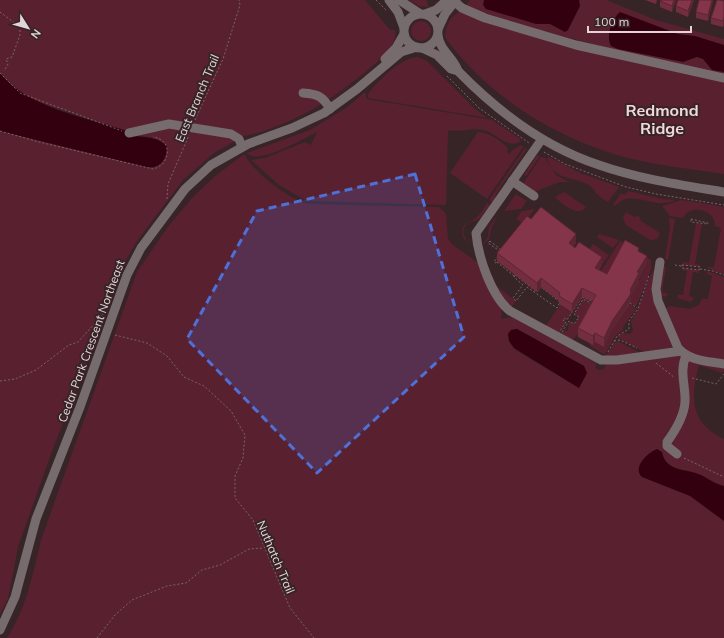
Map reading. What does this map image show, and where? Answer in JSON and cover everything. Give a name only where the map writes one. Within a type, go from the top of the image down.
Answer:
[{"type":"street","points":[[389,0],[398,12],[404,31],[410,43],[437,55],[451,69],[458,71],[501,112],[542,139],[562,150],[600,166],[667,182],[724,192]]},
{"type":"street","points":[[399,0],[433,19],[438,32],[440,45],[456,65],[458,71]]},
{"type":"street","points":[[404,31],[408,20],[436,10],[452,0]]},
{"type":"street","points":[[419,47],[430,45],[438,32],[452,0]]},
{"type":"street","points":[[452,0],[462,8],[485,18],[576,45],[724,78]]},
{"type":"street","name":"Cedar Park Crescent Northeast","points":[[0,630],[15,597],[32,529],[80,407],[129,270],[141,248],[192,181],[216,162],[242,147],[300,125],[330,109],[357,89],[372,75],[378,66],[396,48],[404,31]]},
{"type":"street","name":"Cedar Park Crescent Northeast","points":[[372,75],[382,70],[401,52],[419,47]]},
{"type":"street","points":[[303,93],[319,95],[326,101],[330,109]]},
{"type":"street","points":[[129,134],[169,124],[231,134],[239,139],[242,147]]},
{"type":"street","points":[[542,139],[476,233],[478,249],[494,291],[510,311],[601,360],[613,361],[684,354],[724,364]]},
{"type":"street","points":[[512,181],[527,193],[534,196]]},
{"type":"street","points":[[660,262],[656,289],[658,301],[684,354],[683,371],[685,403],[674,432],[667,442],[667,446],[677,454]]},
{"type":"path","name":"East Branch Trail","points":[[167,200],[168,184],[223,59],[240,5],[239,0]]},
{"type":"path","points":[[376,0],[390,14]]},
{"type":"path","points":[[0,12],[20,27],[20,35],[12,57],[6,59],[8,64],[4,71]]},
{"type":"path","points":[[443,72],[479,108],[522,137]]},
{"type":"path","points":[[0,73],[20,93],[129,134]]},
{"type":"path","points":[[0,131],[39,142],[153,169],[162,165],[168,154],[168,148],[162,140],[150,136]]},
{"type":"path","points":[[550,154],[581,170],[633,189],[724,205]]},
{"type":"path","points":[[690,220],[708,222],[708,224],[702,224],[690,220]]},
{"type":"path","points":[[497,262],[505,253],[490,241],[488,243],[501,252],[494,262],[497,262],[537,292],[541,287],[560,302],[560,305],[557,308],[526,287],[516,301],[513,298],[523,285],[515,276]]},
{"type":"path","points":[[675,265],[682,266],[682,268],[713,271],[724,276]]},
{"type":"path","points":[[605,355],[619,334],[629,329],[629,321],[638,309],[652,269]]},
{"type":"path","points":[[582,296],[596,303],[595,305],[583,299],[574,314],[579,317],[574,324],[569,321],[560,335],[558,334],[566,322],[562,320],[564,318],[567,320],[582,296]]},
{"type":"path","points":[[630,303],[638,309]]},
{"type":"path","points":[[0,381],[15,379],[36,370],[69,345],[78,342],[106,312]]},
{"type":"path","points":[[92,327],[100,330]]},
{"type":"path","name":"Nuthatch Trail","points":[[114,334],[148,343],[167,356],[184,377],[204,386],[231,412],[245,435],[243,458],[235,476],[235,498],[253,520],[290,608],[314,638]]},
{"type":"path","points":[[614,341],[620,340],[638,350]]},
{"type":"path","points":[[677,454],[724,477]]},
{"type":"path","points":[[97,638],[115,616],[132,600],[167,586],[186,583],[202,570],[220,565],[249,549],[264,548]]},
{"type":"highlighted area","points":[[415,174],[464,337],[317,473],[187,339],[257,211]]},
{"type":"shaded area","points":[[0,0],[365,0],[390,30],[395,30],[395,40],[387,51],[372,66],[329,99],[302,90],[298,95],[313,96],[323,103],[278,126],[253,134],[231,137],[235,141],[214,153],[183,180],[137,241],[120,270],[103,321],[52,451],[18,547],[8,599],[0,614],[0,131],[154,168],[152,137],[129,136],[127,131],[37,102],[17,90],[4,78],[0,73]]},
{"type":"shaded area","points":[[409,0],[426,0],[429,7],[419,6]]},
{"type":"shaded area","points":[[470,0],[606,0],[656,20],[724,39],[724,76],[529,27],[465,7]]},
{"type":"shaded area","points":[[484,0],[579,0],[580,6],[568,30],[565,32],[550,24],[536,24],[486,9],[483,5]]},
{"type":"shaded area","points":[[461,11],[724,82],[724,174],[640,161],[602,150],[576,140],[526,113],[503,97],[482,79],[462,59],[445,37],[449,21],[454,15]]},
{"type":"shaded area","points":[[620,12],[678,34],[695,36],[724,45],[724,72],[712,70],[703,59],[697,57],[683,62],[618,49],[611,46],[609,38],[610,28],[614,19]]},
{"type":"shaded area","points":[[417,21],[425,21],[431,27],[431,35],[425,41],[417,41],[411,35],[411,27]]},
{"type":"shaded area","points":[[389,50],[390,51],[332,101],[332,100]]},
{"type":"shaded area","points":[[418,57],[427,61],[474,108],[487,118],[368,98],[368,94],[390,71],[404,62]]},
{"type":"shaded area","points":[[0,73],[11,85],[25,95],[41,103],[76,116],[127,131],[130,136],[159,140],[167,146],[164,159],[155,167],[146,167],[0,131]]},
{"type":"shaded area","points":[[365,92],[367,99],[492,120],[519,138],[521,141],[511,144],[479,129],[457,131],[448,130],[446,205],[306,201],[278,184],[251,160],[265,158],[305,142],[311,145],[317,132],[270,154],[252,156],[247,153],[310,130],[346,108]]},
{"type":"shaded area","points":[[478,132],[490,135],[498,140],[508,148],[507,152],[509,154],[521,145],[523,147],[487,199],[450,173]]},
{"type":"shaded area","points":[[525,148],[527,149],[497,192],[493,203],[489,200]]},
{"type":"shaded area","points":[[244,154],[256,169],[272,184],[281,191],[308,204],[439,207],[446,214],[448,239],[453,245],[480,264],[491,290],[502,309],[501,319],[512,317],[594,362],[597,364],[595,368],[599,370],[604,369],[606,364],[680,355],[683,402],[675,426],[661,443],[674,458],[678,452],[673,448],[671,442],[685,412],[685,371],[689,361],[724,368],[723,373],[699,365],[694,388],[694,399],[695,408],[704,425],[713,433],[724,439],[724,638],[7,638],[24,604],[41,540],[137,272],[167,228],[193,197],[214,177]],"holes":[[[517,329],[584,366],[587,373],[579,388],[517,351],[511,345],[509,338],[509,332]]]},
{"type":"shaded area","points":[[537,155],[540,156],[526,176],[524,175]]},
{"type":"shaded area","points":[[541,157],[545,158],[556,175],[569,182],[560,182],[534,192],[523,184]]},
{"type":"shaded area","points":[[549,157],[575,170],[575,172],[578,171],[583,175],[584,174],[619,187],[608,202],[599,196],[589,185],[564,177],[554,171],[547,158]]},
{"type":"shaded area","points":[[628,191],[662,199],[675,200],[668,203],[660,203],[628,199],[621,201],[615,206],[613,205],[621,193],[625,195]]},
{"type":"shaded area","points":[[564,192],[586,207],[579,211],[570,209],[555,197]]},
{"type":"shaded area","points":[[516,194],[527,201],[521,209],[504,211]]},
{"type":"shaded area","points":[[682,200],[724,207],[724,274],[707,268],[714,267],[721,228],[715,226],[714,220],[711,216],[702,210],[696,210],[686,214],[683,218],[670,216],[662,206]]},
{"type":"shaded area","points":[[487,203],[491,206],[479,219],[468,223],[465,226],[463,232],[470,246],[463,237],[462,232],[464,226],[466,224],[478,216]]},
{"type":"shaded area","points":[[535,209],[523,224],[516,219],[522,211]]},
{"type":"shaded area","points":[[626,212],[634,217],[639,216],[641,221],[660,233],[657,239],[650,240],[626,225],[623,218]]},
{"type":"shaded area","points":[[498,214],[491,229],[489,239],[482,246],[488,237],[489,227]]},
{"type":"shaded area","points":[[669,218],[675,219],[668,260],[665,259],[670,228]]},
{"type":"shaded area","points":[[696,223],[702,224],[695,264],[700,265],[700,267],[682,265],[684,262],[689,263]]},
{"type":"shaded area","points":[[599,234],[619,240],[613,248],[597,237]]},
{"type":"shaded area","points":[[620,241],[625,244],[607,283],[597,277]]},
{"type":"shaded area","points":[[593,244],[609,255],[602,265],[586,255]]},
{"type":"shaded area","points":[[642,255],[651,260],[651,269],[637,305],[635,306],[630,302],[630,299],[647,265]]},
{"type":"shaded area","points":[[663,266],[666,267],[662,292],[669,294],[665,297],[661,296],[660,286]]},
{"type":"shaded area","points":[[656,267],[653,284],[673,347],[646,353],[617,337],[622,333],[630,334],[633,331],[631,321],[639,308],[648,280]]},
{"type":"shaded area","points":[[682,268],[699,270],[699,273],[693,272],[689,296],[694,298],[691,302],[677,298],[678,295],[683,295],[687,271],[682,270]]},
{"type":"shaded area","points":[[707,271],[724,277],[724,361],[697,356],[682,347],[665,309],[670,306],[690,309],[699,305],[702,299],[708,299],[712,276],[707,274]]},
{"type":"shaded area","points":[[495,285],[516,301],[511,307],[508,305]]},
{"type":"shaded area","points":[[583,299],[595,305],[579,335],[578,334],[571,341],[560,335],[564,330],[568,331],[569,321],[574,324],[579,317],[574,314]]},
{"type":"shaded area","points":[[629,304],[636,309],[623,327],[623,330],[615,336],[606,353],[603,354],[589,345],[595,342],[604,347],[612,330]]},
{"type":"shaded area","points":[[560,305],[572,312],[567,320],[564,318],[563,320],[566,322],[558,334],[545,327]]},
{"type":"shaded area","points":[[517,329],[584,366],[587,373],[579,388],[514,348],[509,341],[508,334],[511,330]]},
{"type":"shaded area","points":[[618,341],[642,354],[603,357],[609,352],[614,343]]},
{"type":"shaded area","points":[[657,449],[662,452],[664,458],[672,466],[701,475],[724,486],[724,521],[690,496],[642,477],[639,473],[639,469],[642,461],[645,457]]},
{"type":"building","points":[[674,0],[672,6],[660,1]]},
{"type":"building","points":[[678,0],[692,0],[688,11],[676,6]]},
{"type":"building","points":[[699,0],[712,0],[708,15],[696,12]]},
{"type":"building","points":[[717,0],[724,1],[723,21],[711,18]]},
{"type":"building","points":[[541,207],[576,234],[569,243],[575,248],[579,242],[602,257],[595,268],[607,274],[625,240],[639,248],[638,251],[647,256],[637,272],[639,273],[630,290],[630,295],[612,321],[604,338],[595,333],[593,336],[578,328],[596,295],[582,288],[572,304],[559,296],[560,293],[541,278],[537,283],[497,253],[527,216],[531,219]]},
{"type":"district","name":"Redmond Ridge","points":[[662,119]]}]
